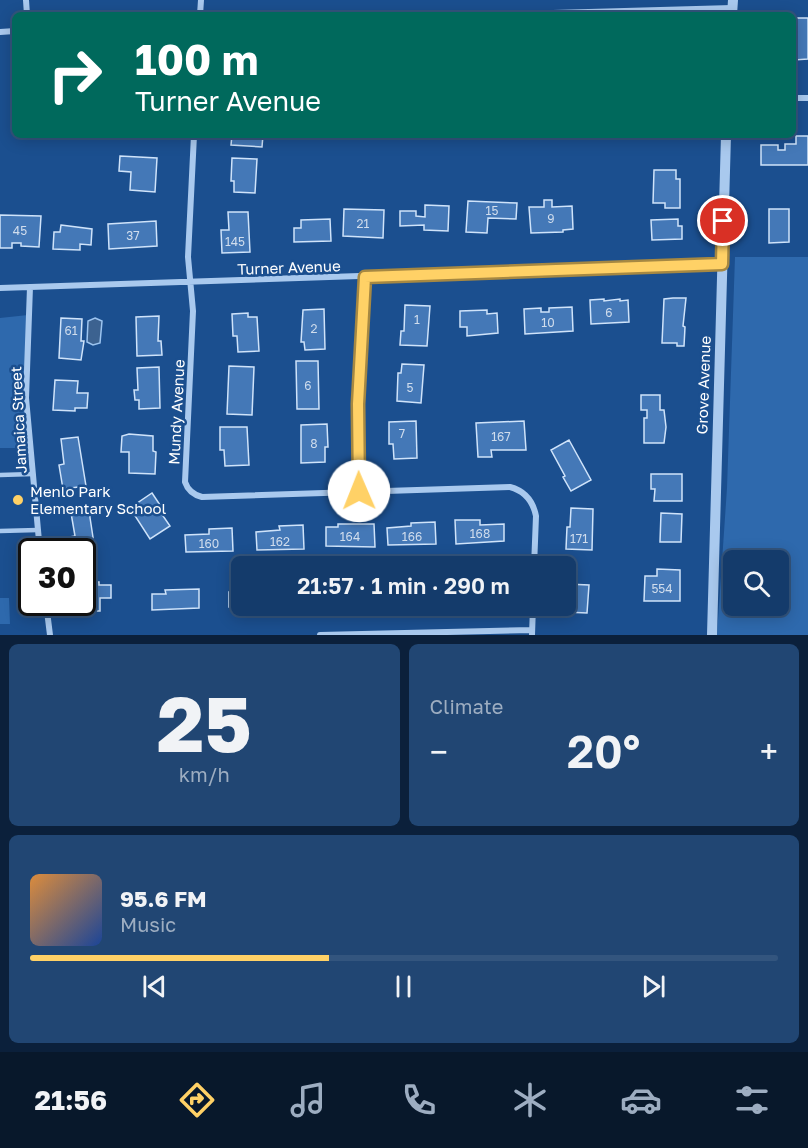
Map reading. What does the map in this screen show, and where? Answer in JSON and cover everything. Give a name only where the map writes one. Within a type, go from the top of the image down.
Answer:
[{"type":"street","points":[[587,12],[732,8]]},
{"type":"street","name":"Mundy Avenue","points":[[194,138],[188,257],[193,311],[185,482],[187,488],[202,497],[501,486],[518,489],[531,500],[535,508],[534,556]]},
{"type":"street","name":"Grove Avenue","points":[[712,635],[726,138]]},
{"type":"street","name":"Turner Avenue","points":[[0,288],[722,264]]},
{"type":"street","points":[[359,491],[358,404],[365,277]]},
{"type":"street","name":"Jamaica Street","points":[[30,287],[26,381],[39,538]]},
{"type":"street","points":[[48,616],[50,635]]},
{"type":"street","points":[[320,635],[532,633],[533,616]]},
{"type":"lane","points":[[0,476],[33,474]]},
{"type":"lane","points":[[0,531],[38,530]]},
{"type":"shaded area","points":[[735,257],[808,257],[808,635],[717,635],[727,488]]},
{"type":"shaded area","points":[[28,315],[26,398],[31,448],[0,448],[0,318]]},
{"type":"shaded area","points":[[95,318],[102,321],[100,343],[93,345],[87,342],[88,321]]},
{"type":"shaded area","points":[[0,598],[9,598],[10,624],[0,624]]},
{"type":"building","points":[[796,18],[808,18],[808,59],[796,60]]},
{"type":"building","points":[[796,136],[808,136],[808,165],[761,165],[761,145],[778,145],[778,150],[785,150],[785,144],[796,144]]},
{"type":"building","points":[[232,138],[263,138],[262,147],[231,145]]},
{"type":"building","points":[[120,156],[157,158],[155,192],[130,190],[131,172],[119,171]]},
{"type":"building","points":[[232,158],[257,159],[255,193],[234,192],[234,181],[231,181]]},
{"type":"building","points":[[654,170],[676,170],[676,179],[680,179],[680,208],[665,208],[665,203],[653,203]]},
{"type":"building","points":[[544,200],[552,200],[552,207],[572,206],[573,229],[563,230],[563,232],[531,233],[529,207],[544,207]]},
{"type":"building","points":[[468,201],[517,203],[516,219],[488,218],[487,233],[466,232]]},
{"type":"building","points":[[425,205],[449,206],[448,231],[424,230],[424,225],[400,226],[400,211],[416,211],[416,216],[425,217]]},
{"type":"building","points":[[344,209],[384,210],[383,238],[343,236]]},
{"type":"building","points":[[769,209],[789,209],[789,242],[769,243]]},
{"type":"building","points":[[228,212],[248,212],[250,252],[222,253],[221,230],[229,230]]},
{"type":"building","points":[[0,215],[41,216],[39,247],[12,243],[12,248],[0,248]]},
{"type":"building","points":[[330,219],[331,241],[294,242],[294,228],[301,228],[301,220]]},
{"type":"building","points":[[678,219],[678,226],[682,226],[682,239],[652,240],[651,220]]},
{"type":"building","points":[[156,221],[157,246],[109,249],[108,224]]},
{"type":"building","points":[[61,225],[92,229],[91,245],[80,244],[80,250],[53,249],[54,232],[60,232]]},
{"type":"building","points":[[686,298],[683,326],[685,327],[684,346],[677,346],[677,343],[662,343],[664,299]]},
{"type":"building","points":[[604,299],[604,301],[628,300],[629,322],[591,324],[590,300]]},
{"type":"building","points":[[405,305],[430,306],[427,346],[400,345],[401,331],[404,331]]},
{"type":"building","points":[[572,307],[573,331],[525,334],[524,309],[541,308],[541,312],[549,312],[549,308]]},
{"type":"building","points":[[324,309],[325,349],[305,350],[304,342],[301,342],[303,310]]},
{"type":"building","points":[[487,310],[487,314],[497,313],[498,333],[467,336],[467,327],[460,327],[460,311]]},
{"type":"building","points":[[248,313],[248,317],[257,317],[259,351],[238,352],[237,336],[233,336],[232,314]]},
{"type":"building","points":[[159,316],[158,341],[161,341],[162,355],[137,356],[136,317]]},
{"type":"building","points":[[61,318],[82,319],[81,341],[84,341],[81,360],[59,358]]},
{"type":"building","points":[[296,361],[318,361],[319,409],[297,409]]},
{"type":"building","points":[[402,364],[424,365],[421,403],[397,401],[398,373],[401,373]]},
{"type":"building","points":[[229,366],[254,367],[252,415],[227,414]]},
{"type":"building","points":[[159,367],[160,408],[139,409],[139,400],[135,400],[134,390],[138,390],[137,368]]},
{"type":"building","points":[[55,380],[78,381],[77,393],[88,393],[87,408],[75,408],[75,411],[53,410]]},
{"type":"building","points":[[641,395],[660,395],[660,410],[664,410],[666,427],[664,443],[644,443],[644,418],[647,418],[647,410],[641,410]]},
{"type":"building","points":[[416,421],[417,458],[394,459],[393,444],[389,444],[389,422]]},
{"type":"building","points":[[524,421],[526,450],[491,450],[492,457],[478,457],[476,423]]},
{"type":"building","points":[[327,424],[328,447],[325,447],[325,462],[301,463],[301,425]]},
{"type":"building","points":[[220,427],[247,427],[249,465],[225,466],[224,450],[220,450]]},
{"type":"building","points":[[129,434],[153,436],[153,451],[156,452],[155,474],[129,473],[129,452],[121,452],[122,436]]},
{"type":"building","points":[[78,437],[86,486],[63,489],[59,465],[64,464],[61,439]]},
{"type":"building","points":[[569,440],[591,480],[571,491],[551,450]]},
{"type":"building","points":[[651,474],[682,474],[682,501],[654,501],[655,489],[651,489]]},
{"type":"building","points":[[152,493],[164,511],[161,513],[170,526],[150,539],[130,508]]},
{"type":"building","points":[[571,508],[593,509],[592,550],[566,549]]},
{"type":"building","points":[[89,511],[93,538],[69,538],[75,536],[71,513]]},
{"type":"building","points":[[661,513],[682,514],[681,542],[660,542]]},
{"type":"building","points":[[455,520],[480,520],[480,525],[504,524],[504,541],[456,544]]},
{"type":"building","points":[[435,522],[436,544],[388,545],[387,528],[411,526],[411,523]]},
{"type":"building","points":[[338,524],[374,524],[375,547],[326,546],[326,527],[338,527]]},
{"type":"building","points":[[303,525],[304,549],[257,550],[256,532],[280,530],[279,526]]},
{"type":"building","points":[[232,528],[233,551],[186,552],[185,535],[209,534],[209,529]]},
{"type":"building","points":[[657,569],[680,570],[680,601],[644,601],[645,576],[657,576]]},
{"type":"building","points":[[96,582],[99,582],[99,585],[111,585],[111,598],[100,598],[100,611],[96,611]]},
{"type":"building","points":[[576,584],[589,585],[587,613],[576,612]]},
{"type":"building","points":[[199,589],[199,608],[152,610],[152,594],[166,594],[165,590]]},
{"type":"building","points":[[229,592],[231,592],[231,607],[229,607]]},
{"type":"place","name":"Menlo Park Elementary School","points":[[18,500]]},
{"type":"route","points":[[359,491],[358,404],[365,277],[722,264],[723,221]]}]
